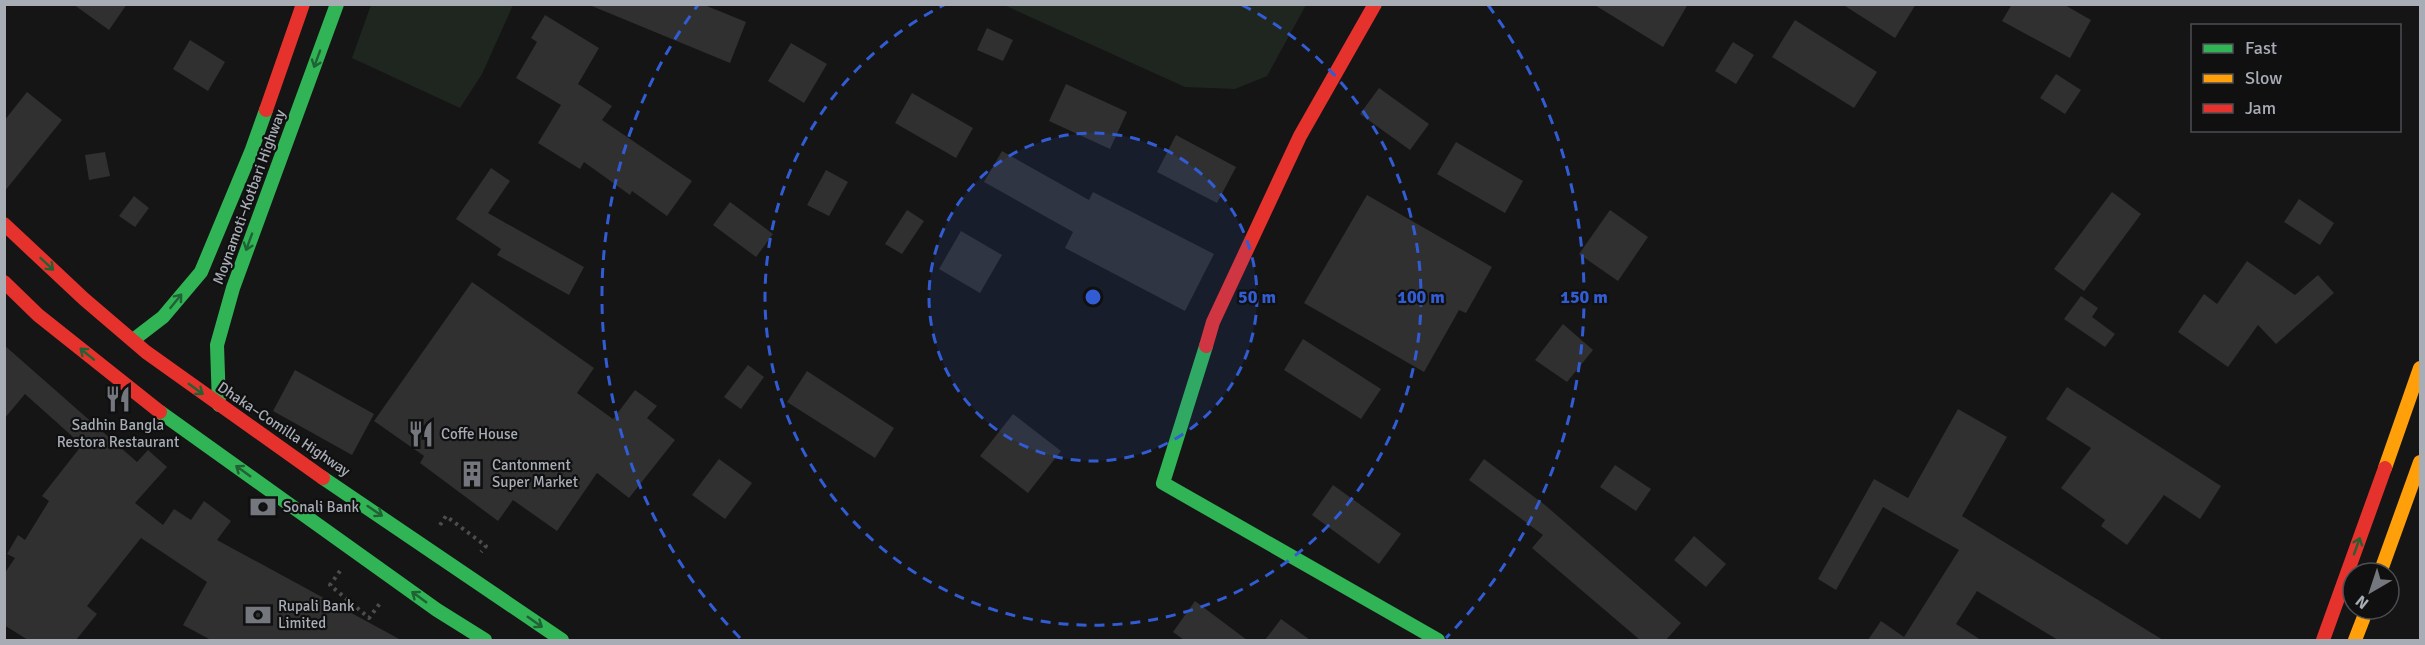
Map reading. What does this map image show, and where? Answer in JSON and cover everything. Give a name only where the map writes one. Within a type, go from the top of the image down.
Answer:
[{"type":"main road","name":"Moynamoti–Kotbari Highway","points":[[133,340],[163,317],[201,272],[251,152],[303,4]]},
{"type":"main road","name":"Moynamoti–Kotbari Highway","points":[[219,405],[217,345],[233,288],[337,4]]},
{"type":"main road","points":[[1375,4],[1300,136],[1213,322],[1163,483],[1438,640]]},
{"type":"main road","name":"Dhaka–Comilla Highway","points":[[4,224],[94,308],[219,405],[562,640]]},
{"type":"main road","points":[[4,282],[38,315],[158,410],[437,610],[485,640]]},
{"type":"main road","points":[[2323,640],[2421,368]]},
{"type":"main road","points":[[2384,561],[2421,462]]},
{"type":"main road","points":[[437,610],[447,633]]},
{"type":"main road","points":[[2355,640],[2362,621]]},
{"type":"path","points":[[447,516],[486,546]]},
{"type":"path","points":[[330,585],[369,618]]},
{"type":"shaded area","points":[[371,4],[513,5],[482,74],[460,108],[352,58]]},
{"type":"shaded area","points":[[1004,5],[1306,5],[1267,76],[1235,89],[1185,87]]},
{"type":"building","points":[[73,4],[127,4],[109,30]]},
{"type":"building","points":[[587,4],[702,4],[746,22],[730,63]]},
{"type":"building","points":[[1593,4],[1688,4],[1663,47]]},
{"type":"building","points":[[1842,4],[1916,4],[1895,38]]},
{"type":"building","points":[[2012,4],[2063,4],[2091,20],[2070,58],[2002,21]]},
{"type":"building","points":[[545,15],[599,48],[578,84],[612,106],[602,120],[692,181],[667,216],[632,191],[630,195],[584,162],[580,169],[538,143],[561,105],[516,78],[537,42],[531,38]]},
{"type":"building","points":[[1795,20],[1877,72],[1854,108],[1772,57]]},
{"type":"building","points":[[987,28],[1013,40],[1003,61],[977,50]]},
{"type":"building","points":[[190,40],[225,62],[208,91],[173,69]]},
{"type":"building","points":[[1733,42],[1754,55],[1736,84],[1715,71]]},
{"type":"building","points":[[791,43],[827,64],[804,103],[768,81]]},
{"type":"building","points":[[2056,74],[2081,90],[2065,114],[2040,98]]},
{"type":"building","points":[[1066,84],[1127,112],[1110,149],[1049,121]]},
{"type":"building","points":[[1379,88],[1429,124],[1410,150],[1360,114]]},
{"type":"building","points":[[27,92],[62,120],[4,192],[4,121]]},
{"type":"building","points":[[912,93],[973,128],[956,158],[895,123]]},
{"type":"building","points":[[1176,135],[1236,167],[1217,203],[1157,172]]},
{"type":"building","points":[[1456,142],[1523,181],[1505,213],[1437,174]]},
{"type":"building","points":[[1002,151],[1089,200],[1093,192],[1214,254],[1185,311],[1065,248],[1073,232],[984,182]]},
{"type":"building","points":[[105,152],[110,176],[89,180],[85,155]]},
{"type":"building","points":[[491,168],[510,181],[488,213],[584,267],[569,295],[497,255],[501,249],[456,219]]},
{"type":"building","points":[[826,170],[848,182],[829,216],[807,205]]},
{"type":"building","points":[[2112,192],[2141,214],[2084,291],[2054,269]]},
{"type":"building","points":[[1367,195],[1492,267],[1466,313],[1459,310],[1424,372],[1304,303]]},
{"type":"building","points":[[134,196],[149,208],[135,227],[119,216]]},
{"type":"building","points":[[2299,199],[2334,223],[2320,245],[2284,222]]},
{"type":"building","points":[[730,202],[773,234],[756,257],[713,225]]},
{"type":"building","points":[[907,210],[924,221],[902,254],[885,244]]},
{"type":"building","points":[[1610,210],[1648,237],[1618,281],[1579,254]]},
{"type":"building","points":[[961,231],[1002,255],[980,293],[939,269]]},
{"type":"building","points":[[2247,261],[2295,295],[2318,275],[2334,293],[2276,344],[2258,325],[2228,367],[2178,332],[2204,294],[2217,304]]},
{"type":"building","points":[[472,282],[594,368],[577,393],[613,419],[635,390],[657,406],[647,418],[675,440],[629,498],[597,473],[557,531],[513,500],[498,521],[420,463],[424,456],[374,421]]},
{"type":"building","points":[[2081,296],[2098,308],[2092,317],[2115,334],[2105,347],[2064,319]]},
{"type":"building","points":[[1563,324],[1593,350],[1567,382],[1535,360]]},
{"type":"building","points":[[1303,339],[1381,389],[1361,419],[1284,370]]},
{"type":"building","points":[[4,345],[137,462],[148,450],[167,467],[135,503],[163,525],[174,509],[191,520],[204,501],[231,521],[217,540],[401,640],[211,640],[183,625],[207,582],[141,538],[87,606],[97,614],[76,640],[28,640],[4,625],[4,574],[15,558],[7,554],[18,535],[25,540],[49,501],[42,496],[82,445],[25,394],[4,419]]},
{"type":"building","points":[[748,365],[764,377],[741,409],[724,397]]},
{"type":"building","points":[[295,370],[374,414],[352,455],[273,411]]},
{"type":"building","points":[[807,371],[894,428],[875,458],[787,402]]},
{"type":"building","points":[[2067,387],[2221,486],[2200,519],[2164,495],[2127,545],[2101,526],[2105,520],[2061,488],[2091,448],[2046,419]]},
{"type":"building","points":[[1958,409],[2007,437],[1962,516],[2163,640],[2058,640],[1977,591],[1956,624],[1981,640],[1868,640],[1881,621],[1904,637],[1959,550],[1883,507],[1836,590],[1818,579],[1874,479],[1908,498]]},
{"type":"building","points":[[1013,414],[1061,451],[1028,493],[980,456]]},
{"type":"building","points":[[719,459],[752,483],[725,519],[692,495]]},
{"type":"building","points":[[1484,459],[1545,505],[1681,623],[1666,640],[1640,640],[1532,548],[1543,535],[1469,480]]},
{"type":"building","points":[[1615,465],[1651,489],[1636,511],[1600,487]]},
{"type":"building","points":[[1333,485],[1401,534],[1379,564],[1312,515]]},
{"type":"building","points":[[1694,536],[1726,564],[1706,587],[1674,560]]},
{"type":"building","points":[[1195,601],[1247,640],[1184,640],[1173,632]]},
{"type":"building","points":[[1281,619],[1310,640],[1265,640]]},
{"type":"traffic: fast","points":[[219,405],[217,345],[233,288],[337,4]]},
{"type":"traffic: fast","points":[[133,340],[163,317],[201,272],[266,110]]},
{"type":"traffic: fast","points":[[1206,346],[1163,483],[1438,640]]},
{"type":"traffic: fast","points":[[160,412],[437,610],[485,640]]},
{"type":"traffic: fast","points":[[323,478],[562,640]]},
{"type":"traffic: slow","points":[[2385,468],[2420,368]]},
{"type":"traffic: slow","points":[[2384,561],[2420,462]]},
{"type":"traffic: slow","points":[[2355,640],[2362,621]]},
{"type":"traffic: jam","points":[[266,110],[303,4]]},
{"type":"traffic: jam","points":[[1206,346],[1213,322],[1300,136],[1375,4]]},
{"type":"traffic: jam","points":[[4,224],[84,299],[146,352],[323,478]]},
{"type":"traffic: jam","points":[[4,282],[38,315],[160,412]]},
{"type":"traffic: jam","points":[[2323,640],[2385,468]]},
{"type":"place","name":"Sadhin Bangla Restora Restaurant","points":[[118,399]]},
{"type":"place","name":"Coffe House","points":[[421,434]]},
{"type":"place","name":"Cantonment Super Market","points":[[472,474]]},
{"type":"place","name":"Sonali Bank","points":[[263,507]]},
{"type":"place","name":"Rupali Bank Limited","points":[[258,615]]}]
